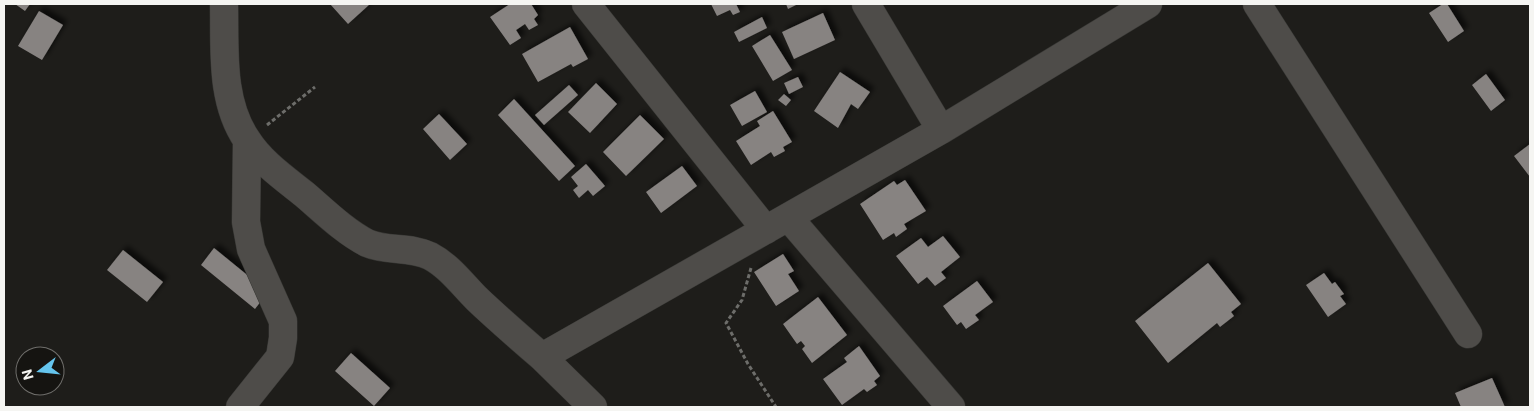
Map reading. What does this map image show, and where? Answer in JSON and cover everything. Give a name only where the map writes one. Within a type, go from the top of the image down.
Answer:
[{"type":"street","points":[[224,4],[226,75],[231,106],[238,125],[247,140],[266,162],[351,233],[376,246],[395,250],[417,251],[430,256],[446,267],[593,407]]},
{"type":"street","points":[[586,4],[768,229],[951,407]]},
{"type":"street","points":[[866,4],[941,130]]},
{"type":"street","points":[[542,358],[941,130],[1148,4]]},
{"type":"street","points":[[1257,4],[1468,334]]},
{"type":"street","points":[[240,407],[280,357],[283,338],[283,322],[251,249],[246,222],[247,140]]},
{"type":"path","points":[[247,140],[315,87]]},
{"type":"path","points":[[768,229],[751,268],[742,300],[726,323],[748,364],[776,407]]},
{"type":"building","points":[[15,4],[30,4],[25,11]]},
{"type":"building","points":[[330,4],[370,4],[348,24]]},
{"type":"building","points":[[510,4],[531,4],[538,15],[534,19],[538,25],[529,30],[525,24],[516,30],[521,38],[510,45],[490,17]]},
{"type":"building","points":[[711,4],[736,4],[740,12],[733,15],[730,10],[717,16]]},
{"type":"building","points":[[786,4],[798,4],[788,9]]},
{"type":"building","points":[[1443,4],[1447,4],[1464,31],[1448,42],[1429,13]]},
{"type":"building","points":[[39,11],[63,25],[42,60],[18,46]]},
{"type":"building","points":[[823,13],[835,40],[794,59],[782,32]]},
{"type":"building","points":[[762,17],[767,28],[739,42],[734,32]]},
{"type":"building","points":[[570,27],[588,59],[573,67],[571,64],[538,82],[522,54]]},
{"type":"building","points":[[770,35],[792,70],[773,81],[752,46]]},
{"type":"building","points":[[840,72],[870,92],[858,109],[851,104],[838,128],[814,111]]},
{"type":"building","points":[[1486,74],[1505,100],[1491,111],[1472,85]]},
{"type":"building","points":[[798,77],[803,87],[789,94],[784,83]]},
{"type":"building","points":[[596,83],[617,104],[590,133],[568,112]]},
{"type":"building","points":[[569,85],[578,95],[544,125],[535,115]]},
{"type":"building","points":[[755,91],[767,112],[742,126],[730,105]]},
{"type":"building","points":[[784,94],[791,100],[786,106],[778,100]]},
{"type":"building","points":[[514,99],[575,166],[559,181],[498,115]]},
{"type":"building","points":[[773,111],[792,142],[783,147],[785,151],[774,157],[771,152],[751,165],[736,141],[760,126],[757,121]]},
{"type":"building","points":[[439,114],[467,144],[450,160],[423,129]]},
{"type":"building","points":[[640,115],[664,139],[626,176],[603,152]]},
{"type":"building","points":[[1530,144],[1530,177],[1514,156]]},
{"type":"building","points":[[586,164],[605,186],[593,196],[588,190],[579,198],[573,190],[578,186],[571,177]]},
{"type":"building","points":[[682,166],[697,186],[661,213],[646,192]]},
{"type":"building","points":[[905,180],[926,211],[904,224],[907,229],[896,237],[894,233],[883,240],[860,204],[894,181],[897,185]]},
{"type":"building","points":[[943,236],[960,257],[941,272],[946,278],[935,286],[927,277],[918,284],[896,256],[921,238],[928,247]]},
{"type":"building","points":[[214,248],[268,292],[255,309],[201,265]]},
{"type":"building","points":[[123,250],[163,282],[147,302],[107,270]]},
{"type":"building","points":[[783,254],[794,271],[788,274],[799,291],[776,306],[754,272]]},
{"type":"building","points":[[1208,263],[1241,304],[1231,312],[1234,316],[1220,327],[1217,323],[1168,363],[1135,321]]},
{"type":"building","points":[[1324,273],[1332,284],[1335,282],[1344,294],[1340,296],[1346,304],[1328,317],[1306,285]]},
{"type":"building","points":[[977,281],[993,302],[975,315],[979,320],[966,329],[961,322],[957,325],[943,306]]},
{"type":"building","points":[[818,297],[847,335],[812,363],[802,349],[805,346],[801,341],[797,344],[783,324]]},
{"type":"building","points":[[859,346],[880,376],[874,381],[877,385],[867,392],[864,389],[842,405],[823,379],[847,362],[844,358]]},
{"type":"building","points":[[351,353],[390,388],[374,406],[335,371]]},
{"type":"building","points":[[1492,378],[1505,407],[1461,407],[1455,393]]}]
